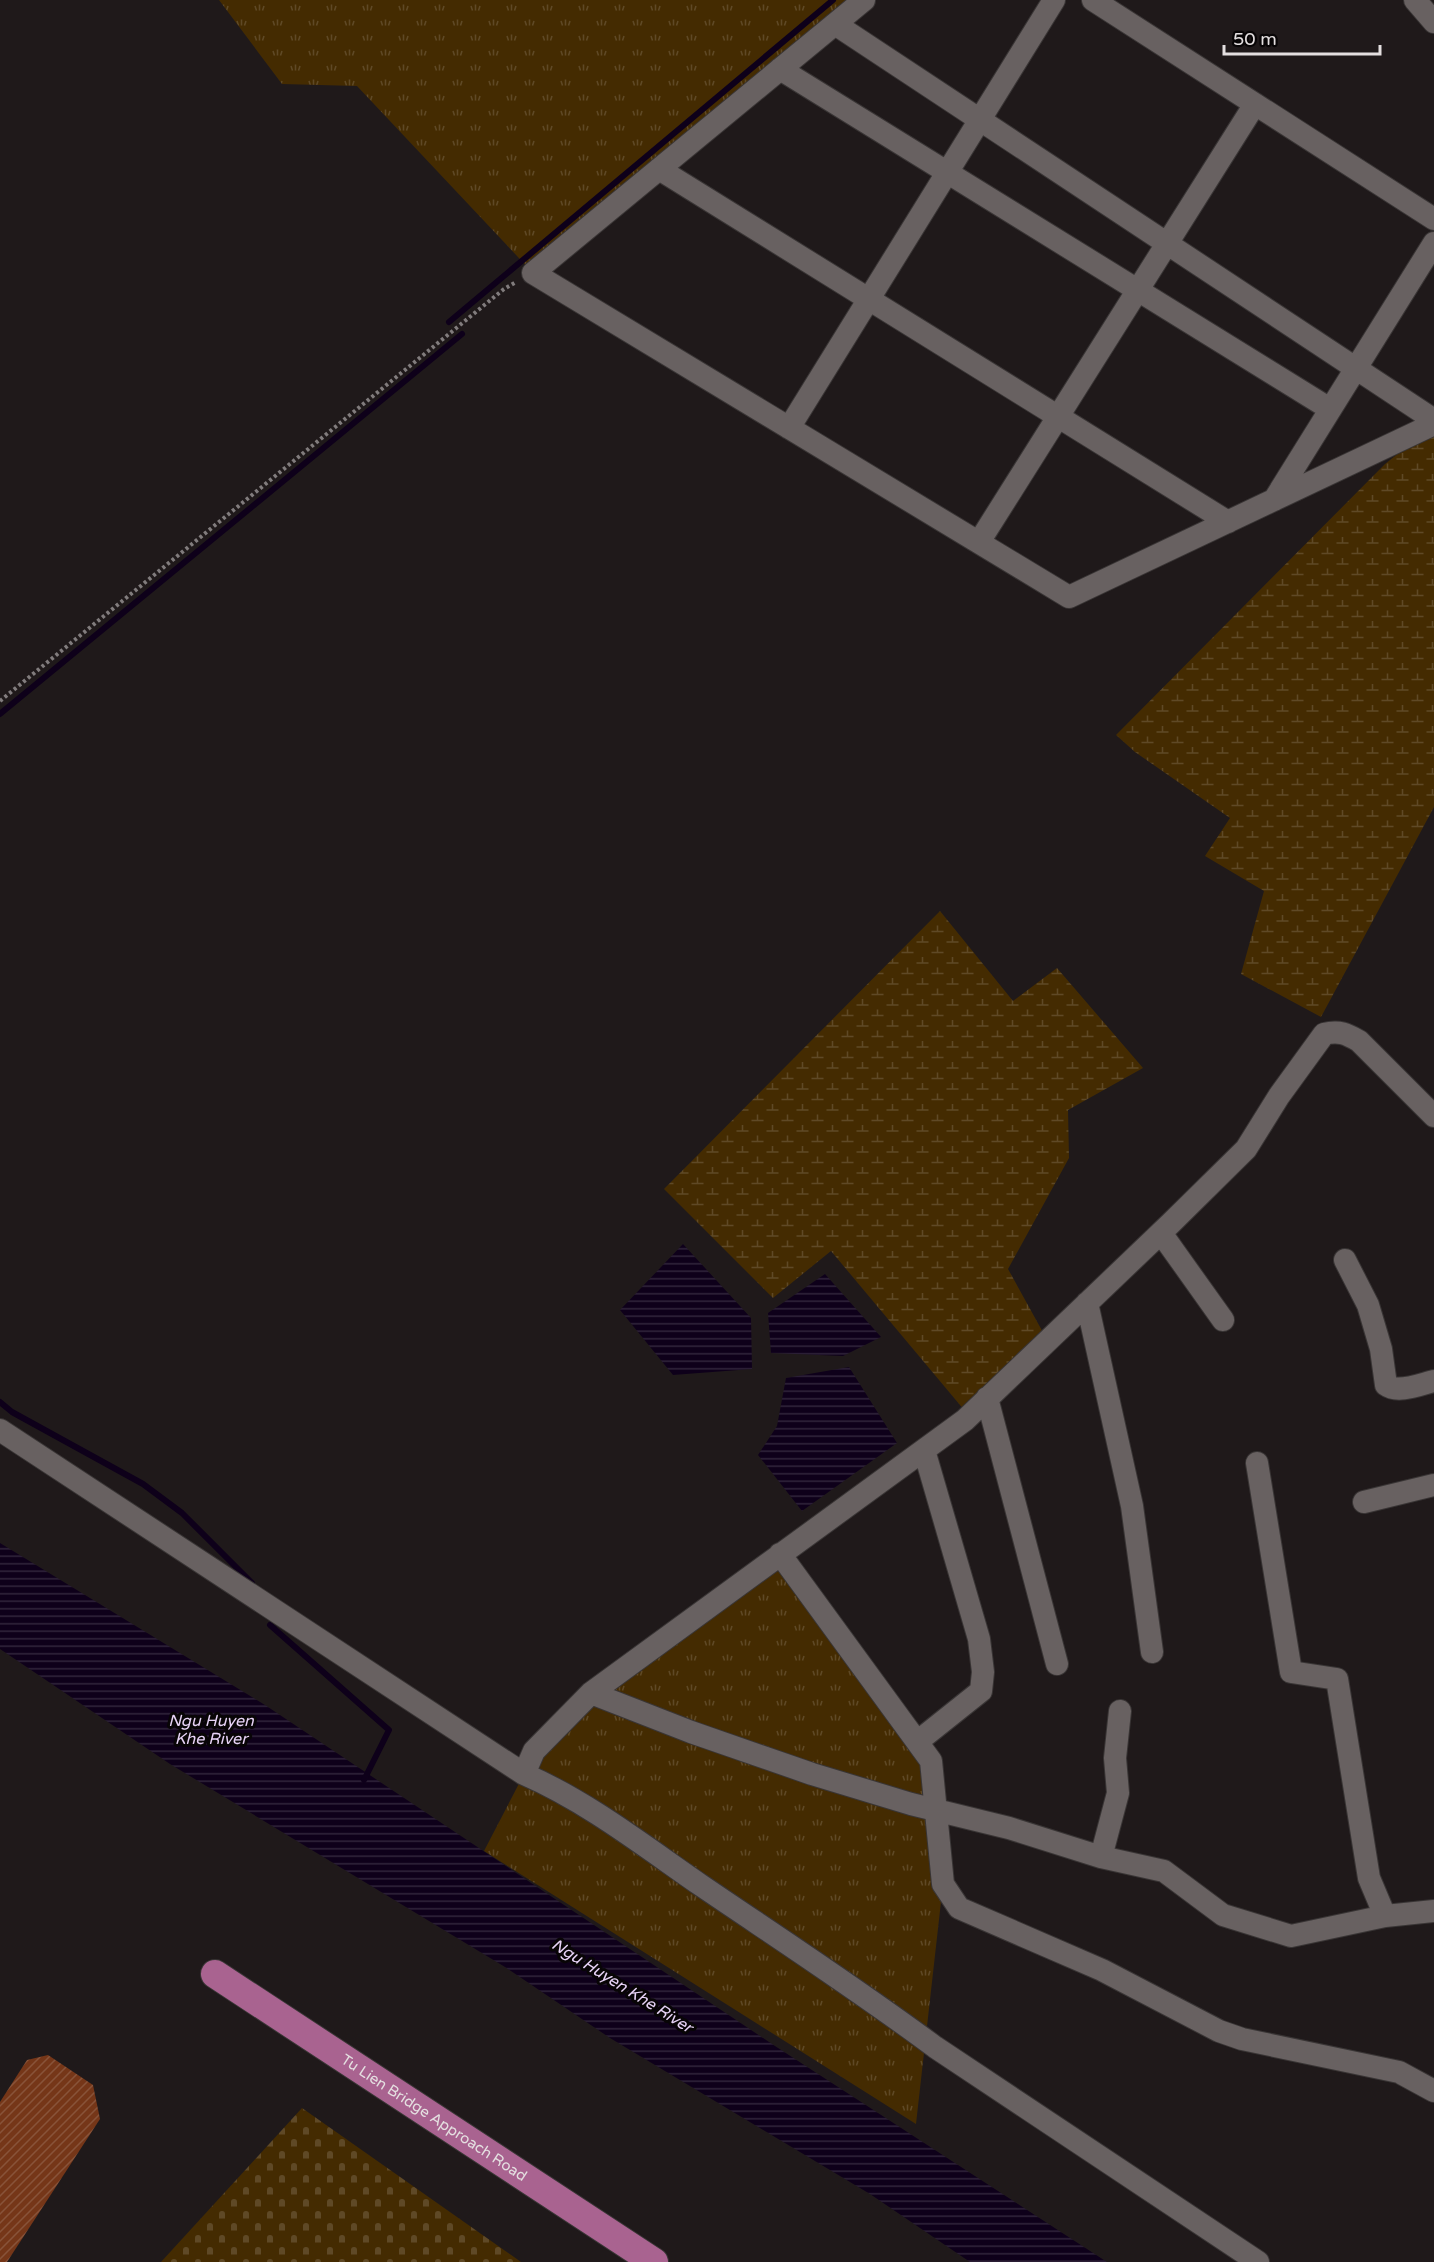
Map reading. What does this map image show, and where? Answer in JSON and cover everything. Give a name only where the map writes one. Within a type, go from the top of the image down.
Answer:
[{"type":"main road","name":"Tu Lien Bridge Approach Road","points":[[215,1974],[654,2262]]},
{"type":"street","points":[[835,24],[1434,422],[1069,597],[533,273],[864,0]]},
{"type":"street","points":[[789,428],[1054,0]]},
{"type":"street","points":[[1093,0],[1434,219]]},
{"type":"street","points":[[1415,0],[1434,22]]},
{"type":"street","points":[[780,69],[1330,410]]},
{"type":"street","points":[[979,543],[1255,104]]},
{"type":"street","points":[[659,169],[1228,522]]},
{"type":"street","points":[[1274,500],[1434,243]]},
{"type":"street","points":[[524,1774],[534,1751],[591,1693],[965,1420],[1246,1149],[1280,1095],[1324,1034],[1334,1031],[1345,1033],[1359,1041],[1432,1110]]},
{"type":"street","points":[[1161,1233],[1223,1320]]},
{"type":"street","points":[[1345,1260],[1368,1305],[1381,1349],[1386,1385],[1389,1388],[1400,1389],[1434,1381]]},
{"type":"street","points":[[1087,1303],[1132,1506],[1152,1652]]},
{"type":"street","points":[[987,1398],[1057,1664]]},
{"type":"street","points":[[0,1430],[524,1774],[556,1788],[631,1837],[888,2012],[935,2047],[1258,2262]]},
{"type":"street","points":[[917,1742],[981,1691],[983,1672],[979,1639],[924,1450]]},
{"type":"street","points":[[1257,1463],[1291,1672],[1337,1679],[1369,1878],[1385,1916]]},
{"type":"street","points":[[1364,1502],[1434,1485]]},
{"type":"street","points":[[780,1554],[931,1761],[943,1884],[959,1908],[1102,1970],[1219,2031],[1242,2039],[1399,2072],[1434,2091]]},
{"type":"street","points":[[591,1693],[691,1732],[812,1774],[1009,1828],[1101,1857],[1164,1871],[1223,1915],[1291,1936],[1385,1916],[1434,1911]]},
{"type":"street","points":[[1101,1857],[1118,1793],[1115,1758],[1120,1711]]},
{"type":"path","points":[[0,701],[504,289],[533,273]]},
{"type":"green space","points":[[219,0],[864,0],[533,273],[357,86],[282,84]]},
{"type":"green space","points":[[1434,425],[1434,807],[1321,1017],[1241,974],[1264,891],[1205,856],[1230,818],[1135,752],[1116,735],[1385,464]]},
{"type":"green space","points":[[940,911],[1013,1001],[1057,968],[1143,1068],[1068,1110],[1069,1158],[1008,1269],[1045,1336],[965,1411],[831,1251],[773,1298],[664,1189]]},
{"type":"green space","points":[[780,1554],[917,1742],[943,1884],[916,2124],[484,1851],[524,1774],[591,1693]]},
{"type":"green space","points":[[302,2108],[521,2262],[161,2262]]},
{"type":"water","points":[[683,1244],[751,1318],[752,1369],[673,1375],[620,1310]]},
{"type":"water","points":[[825,1274],[881,1337],[843,1356],[771,1353],[768,1313]]},
{"type":"water","points":[[849,1367],[897,1443],[802,1511],[758,1455],[777,1426],[786,1378]]},
{"type":"water","name":"Ngu Huyen Khe River","points":[[0,1543],[265,1705],[775,2046],[1107,2262],[970,2262],[870,2194],[610,2038],[505,1967],[170,1764],[0,1649]]},
{"type":"building","points":[[48,2055],[93,2085],[100,2119],[7,2262],[0,2262],[0,2102],[27,2060]]},
{"type":"waterway","points":[[449,322],[833,0]]},
{"type":"waterway","points":[[0,714],[462,334]]},
{"type":"waterway","points":[[0,1402],[12,1412],[143,1484],[182,1513],[252,1583]]},
{"type":"waterway","points":[[270,1625],[389,1730],[364,1780]]}]
